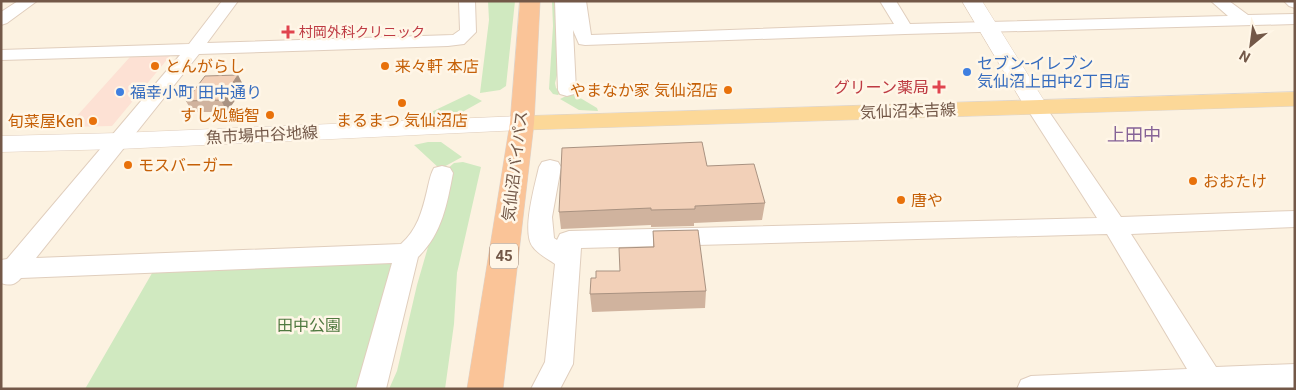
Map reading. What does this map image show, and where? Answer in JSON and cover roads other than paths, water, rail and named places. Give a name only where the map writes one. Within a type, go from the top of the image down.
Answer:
[{"type":"highway","name":"気仙沼バイパス","points":[[485,389],[522,124],[530,1]]},
{"type":"main road","name":"気仙沼本吉線","points":[[522,124],[1295,99]]},
{"type":"street","points":[[1,20],[29,1]]},
{"type":"street","points":[[5,274],[119,141],[194,49],[230,1]]},
{"type":"street","points":[[1,55],[448,42],[458,40],[468,32],[467,1]]},
{"type":"street","points":[[563,1],[567,90]]},
{"type":"street","points":[[578,1],[581,30],[585,40],[905,29],[1295,19]]},
{"type":"street","points":[[888,1],[905,29]]},
{"type":"street","points":[[972,1],[1036,107],[1114,226],[1211,385]]},
{"type":"street","points":[[1219,1],[1244,20]]},
{"type":"street","name":"魚市場中谷地線","points":[[1,144],[119,141],[522,124]]},
{"type":"street","points":[[550,167],[540,217],[542,242],[568,260]]},
{"type":"street","points":[[372,389],[407,253],[416,245],[429,227],[442,173]]},
{"type":"street","points":[[545,389],[559,364],[570,240],[1114,226],[1295,218]]},
{"type":"street","points":[[5,274],[407,253]]},
{"type":"street","points":[[1031,389],[1211,385],[1295,376]]},
{"type":"place","name":"村岡外科クリニック","points":[[288,32]]},
{"type":"place","name":"とんがらし","points":[[155,66]]},
{"type":"place","name":"来々軒 本店","points":[[385,66]]},
{"type":"place","name":"セブン-イレブン 気仙沼上田中2丁目店","points":[[967,72]]},
{"type":"place","name":"グリーン薬局","points":[[939,87]]},
{"type":"place","name":"やまなか家 気仙沼店","points":[[728,90]]},
{"type":"place","name":"福幸小町 田中通り","points":[[120,92]]},
{"type":"place","name":"まるまつ 気仙沼店","points":[[402,103]]},
{"type":"place","name":"すし処鮨智","points":[[270,115]]},
{"type":"place","name":"旬菜屋Ken","points":[[93,121]]},
{"type":"place","name":"モスバーガー","points":[[128,165]]},
{"type":"place","name":"おおたけ","points":[[1193,181]]},
{"type":"place","name":"唐や","points":[[901,200]]},
{"type":"district","name":"上田中","points":[[1134,134]]},
{"type":"park label","name":"田中公園","points":[[309,325]]}]
